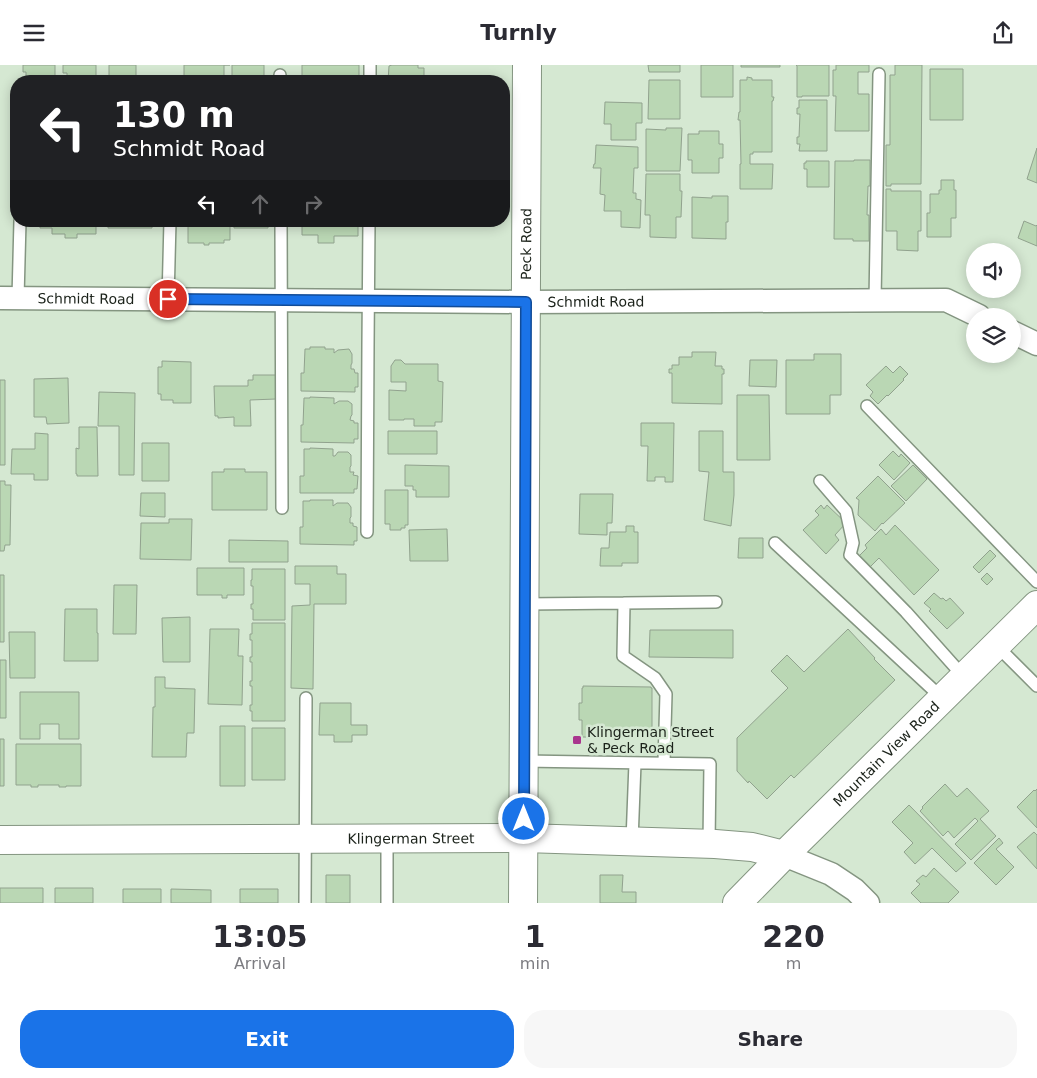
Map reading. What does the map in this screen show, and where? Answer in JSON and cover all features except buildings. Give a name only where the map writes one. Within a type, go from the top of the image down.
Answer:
[{"type":"street","name":"Peck Road","points":[[523,903],[527,65]]},
{"type":"street","name":"Schmidt Road","points":[[9,298],[526,302],[946,300],[966,310]]},
{"type":"street","name":"Mountain View Road","points":[[737,903],[996,645],[1031,615]]},
{"type":"street","name":"Klingerman Street","points":[[0,840],[524,838],[752,847],[784,855],[831,874],[855,889],[868,903]]},
{"type":"lane","points":[[874,300],[879,74]]},
{"type":"lane","points":[[9,298],[19,227]]},
{"type":"lane","points":[[168,299],[170,227]]},
{"type":"lane","points":[[281,227],[282,508]]},
{"type":"lane","points":[[367,531],[370,227]]},
{"type":"lane","points":[[867,406],[1037,582]]},
{"type":"lane","points":[[820,481],[846,511],[853,543],[850,555],[906,612],[964,677]]},
{"type":"lane","points":[[775,543],[942,698]]},
{"type":"lane","points":[[525,604],[716,602]]},
{"type":"lane","points":[[624,603],[623,656],[655,678],[666,694],[664,763]]},
{"type":"lane","points":[[996,645],[1037,686]]},
{"type":"lane","points":[[304,903],[306,697]]},
{"type":"lane","points":[[524,761],[710,763],[709,844]]},
{"type":"lane","points":[[632,841],[635,763]]},
{"type":"lane","points":[[387,838],[387,903]]},
{"type":"place","name":"Klingerman Street & Peck Road","points":[[577,740]]},
{"type":"route","points":[[168,299],[526,302],[524,819]]}]
